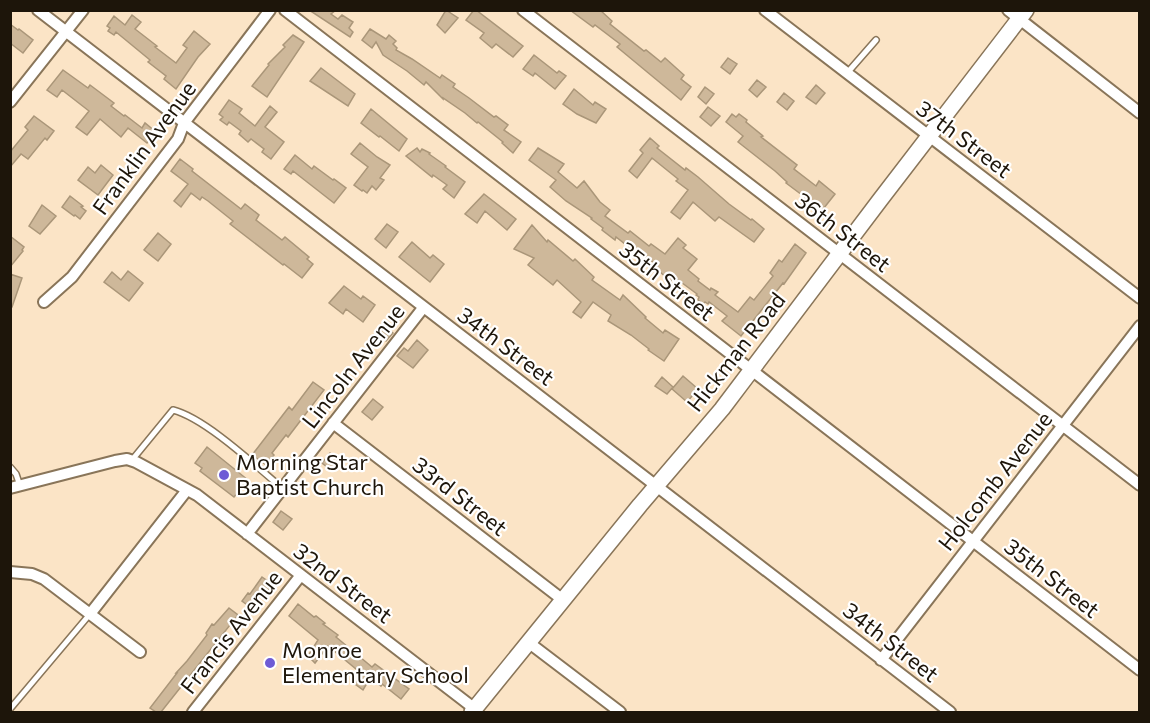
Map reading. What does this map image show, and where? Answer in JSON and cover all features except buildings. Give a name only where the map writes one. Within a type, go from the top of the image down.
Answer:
[{"type":"main road","name":"Hickman Road","points":[[474,711],[656,486],[722,409],[1018,14]]},
{"type":"street","name":"34th Street","points":[[38,10],[950,712]]},
{"type":"street","points":[[10,102],[83,10]]},
{"type":"street","name":"Franklin Avenue","points":[[44,302],[65,284],[84,262],[178,139],[184,123],[270,10]]},
{"type":"street","name":"35th Street","points":[[285,10],[1140,670]]},
{"type":"street","name":"36th Street","points":[[523,10],[1140,485]]},
{"type":"street","name":"37th Street","points":[[765,10],[1140,298]]},
{"type":"street","points":[[1018,14],[1140,113]]},
{"type":"street","name":"Lincoln Avenue","points":[[247,534],[423,308]]},
{"type":"street","name":"Holcomb Avenue","points":[[881,660],[1140,326]]},
{"type":"street","name":"33rd Street","points":[[333,423],[563,600]]},
{"type":"street","points":[[15,487],[115,461],[127,459],[132,461]]},
{"type":"street","name":"32nd Street","points":[[132,461],[197,495],[474,711]]},
{"type":"street","points":[[90,614],[187,490]]},
{"type":"street","points":[[10,572],[32,574],[44,579],[140,652]]},
{"type":"street","name":"Francis Avenue","points":[[192,712],[301,575]]},
{"type":"street","points":[[528,642],[620,712]]},
{"type":"lane","points":[[846,74],[876,40]]},
{"type":"lane","points":[[132,461],[173,410],[205,426],[282,488]]},
{"type":"lane","points":[[10,467],[16,474],[15,487]]},
{"type":"lane","points":[[10,709],[90,614]]},
{"type":"place","name":"Morning Star Baptist Church","points":[[224,475]]},
{"type":"place","name":"Monroe Elementary School","points":[[270,663]]}]
